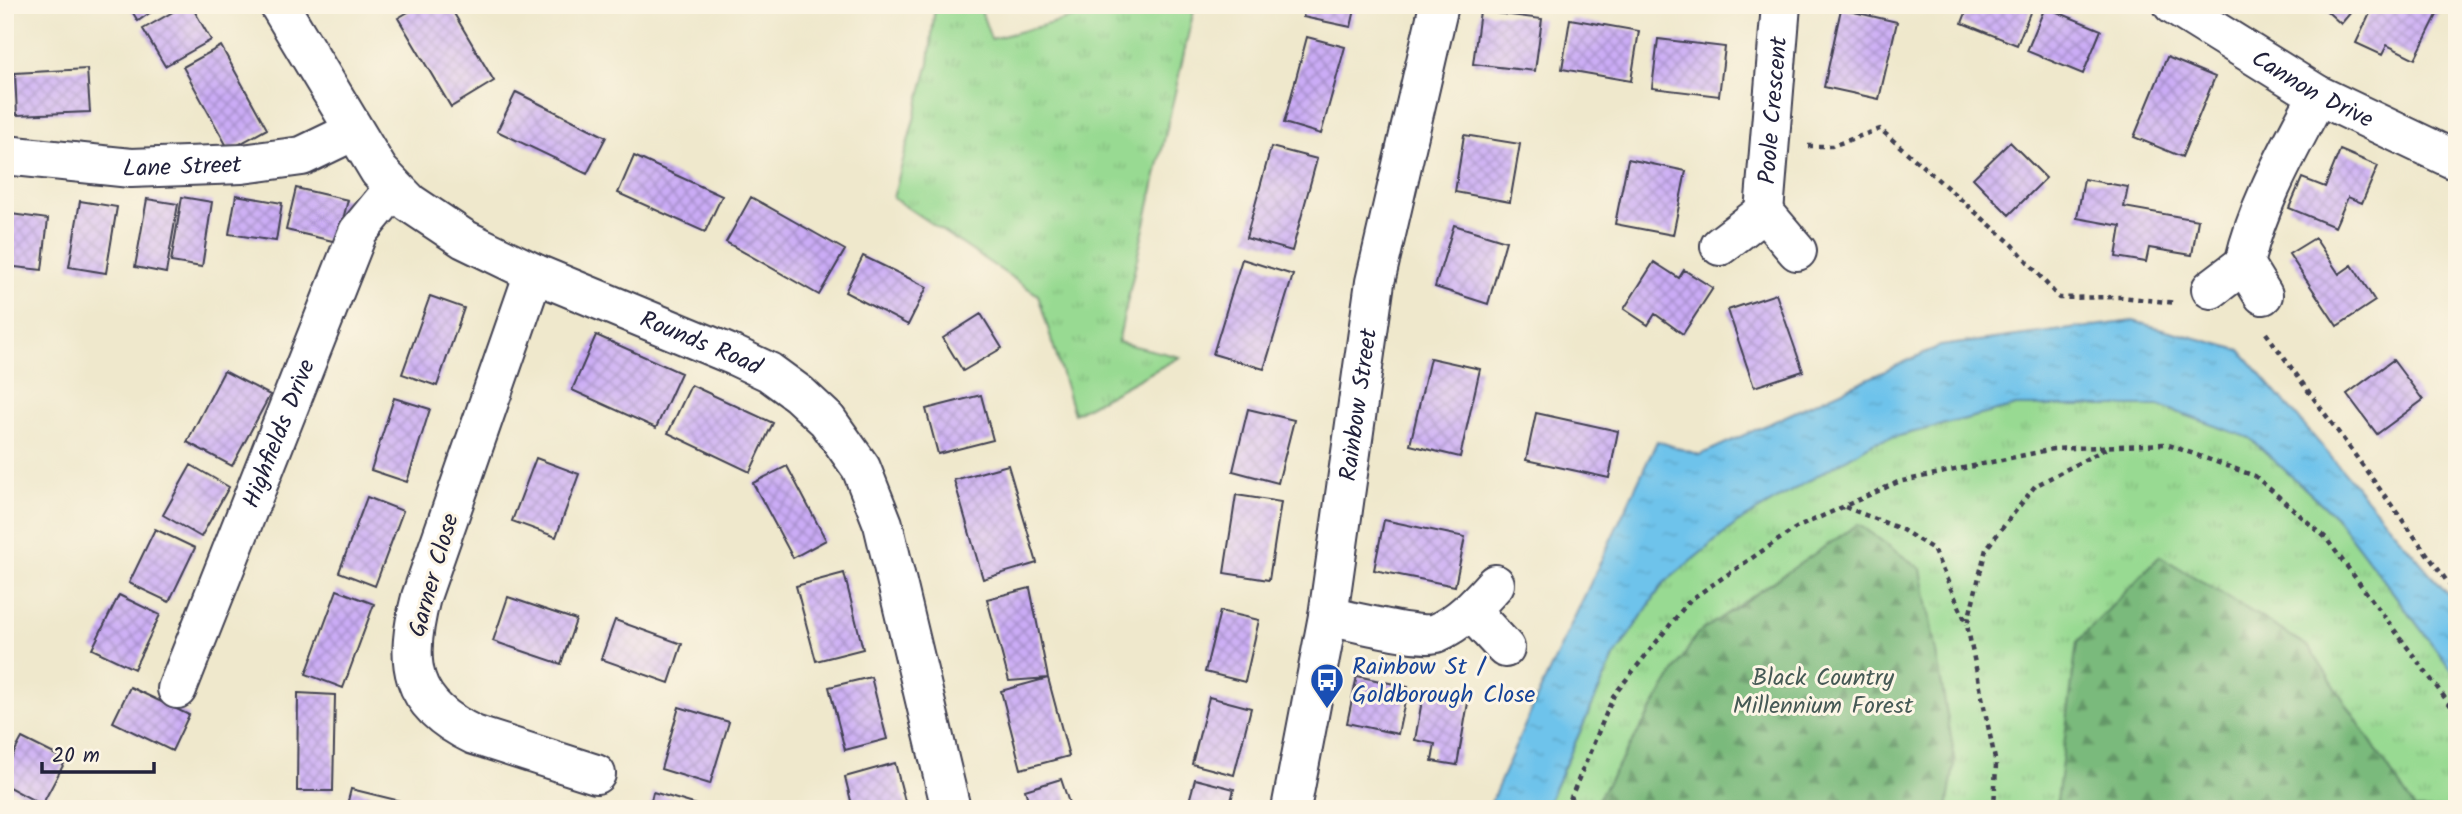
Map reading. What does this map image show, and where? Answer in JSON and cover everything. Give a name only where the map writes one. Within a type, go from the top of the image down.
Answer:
[{"type":"street","name":"Rounds Road","points":[[279,5],[379,171],[394,188],[427,216],[464,239],[534,273],[769,372],[800,394],[827,420],[861,468],[874,495],[951,809]]},
{"type":"street","name":"Rainbow Street","points":[[1291,809],[1328,616],[1375,282],[1439,5]]},
{"type":"street","name":"Cannon Drive","points":[[2173,5],[2318,95],[2455,157]]},
{"type":"street","name":"Poole Crescent","points":[[1772,7],[1770,146],[1764,212],[1797,251]]},
{"type":"street","points":[[2211,289],[2253,280],[2251,235],[2270,187],[2318,95]]},
{"type":"street","name":"Lane Street","points":[[5,155],[131,168],[242,164],[302,156],[354,131]]},
{"type":"street","name":"Highfields Drive","points":[[177,689],[358,232],[394,188]]},
{"type":"street","name":"Poole Crescent","points":[[1720,246],[1764,212]]},
{"type":"street","name":"Garner Close","points":[[534,273],[421,597],[412,635],[411,654],[414,673],[426,696],[443,717],[458,727],[474,735],[596,774]]},
{"type":"street","points":[[1328,616],[1379,628],[1434,634],[1483,597],[1505,648]]},
{"type":"path","points":[[1770,146],[1832,146],[1880,129],[2013,245],[2059,298],[2120,297],[2190,304],[2211,289]]},
{"type":"path","points":[[2253,280],[2266,335],[2457,595]]},
{"type":"path","points":[[1566,809],[1614,695],[1690,600],[1796,528],[1898,482],[2053,449],[2166,444],[2255,477],[2325,537],[2457,714]]},
{"type":"path","points":[[1967,625],[1986,549],[2035,486],[2108,447]]},
{"type":"path","points":[[1843,506],[1901,529],[1933,550],[1967,625],[1996,764],[1994,809]]},
{"type":"green space","points":[[935,5],[979,5],[991,39],[1121,5],[1195,5],[1118,342],[1180,357],[1074,414],[1038,295],[893,198],[929,63]]},
{"type":"green space","points":[[2016,406],[2160,406],[2250,438],[2336,517],[2457,677],[2457,809],[1545,809],[1614,657],[1664,583],[1737,523],[1875,442]]},
{"type":"green space","name":"Black Country Millennium Forest","points":[[1858,524],[1921,569],[1955,759],[1947,809],[1592,809],[1697,634]]},
{"type":"green space","points":[[2160,556],[2309,647],[2415,809],[2056,809],[2077,642]]},
{"type":"water","points":[[2133,321],[2240,350],[2457,605],[2457,677],[2336,517],[2250,438],[2160,406],[2016,406],[1875,442],[1737,523],[1664,583],[1614,657],[1545,809],[1488,809],[1657,441],[1700,455],[1940,346]]},
{"type":"building","points":[[128,5],[161,5],[138,21]]},
{"type":"building","points":[[185,5],[191,5],[211,40],[165,66],[143,29]]},
{"type":"building","points":[[420,5],[449,5],[494,81],[451,107],[398,18]]},
{"type":"building","points":[[1306,5],[1356,5],[1351,27],[1303,17]]},
{"type":"building","points":[[1969,5],[2033,5],[2017,45],[1962,23]]},
{"type":"building","points":[[2320,5],[2357,5],[2341,24]]},
{"type":"building","points":[[2374,5],[2432,5],[2440,9],[2415,59],[2387,45],[2382,55],[2356,43]]},
{"type":"building","points":[[2045,7],[2101,30],[2083,74],[2027,51]]},
{"type":"building","points":[[1841,9],[1897,22],[1879,99],[1824,87]]},
{"type":"building","points":[[1480,11],[1542,19],[1535,71],[1473,64]]},
{"type":"building","points":[[1570,19],[1639,31],[1631,81],[1562,69]]},
{"type":"building","points":[[1307,37],[1345,47],[1321,134],[1284,123]]},
{"type":"building","points":[[1658,39],[1725,47],[1719,96],[1652,88]]},
{"type":"building","points":[[221,46],[267,129],[229,150],[183,67]]},
{"type":"building","points":[[2167,57],[2215,77],[2182,157],[2134,137]]},
{"type":"building","points":[[87,69],[90,112],[17,115],[15,73]]},
{"type":"building","points":[[516,92],[606,137],[587,174],[497,131]]},
{"type":"building","points":[[1464,135],[1520,144],[1510,202],[1455,192]]},
{"type":"building","points":[[2010,142],[2046,178],[2009,215],[1973,178]]},
{"type":"building","points":[[1271,147],[1317,159],[1292,251],[1246,238]]},
{"type":"building","points":[[2340,150],[2378,166],[2362,203],[2348,197],[2335,227],[2289,208],[2302,178],[2325,187]]},
{"type":"building","points":[[634,156],[722,196],[705,232],[618,193]]},
{"type":"building","points":[[1628,159],[1686,171],[1673,235],[1615,224]]},
{"type":"building","points":[[2084,179],[2128,187],[2124,207],[2198,220],[2192,255],[2149,248],[2146,262],[2116,257],[2121,226],[2077,218]]},
{"type":"building","points":[[296,188],[348,200],[337,242],[286,230]]},
{"type":"building","points":[[236,195],[282,203],[276,241],[229,234]]},
{"type":"building","points":[[182,197],[212,202],[202,267],[171,262]]},
{"type":"building","points":[[751,197],[845,250],[819,295],[726,242]]},
{"type":"building","points":[[147,199],[178,204],[166,273],[135,267]]},
{"type":"building","points":[[80,201],[117,207],[106,273],[69,267]]},
{"type":"building","points":[[11,214],[48,219],[42,270],[6,266]]},
{"type":"building","points":[[1454,225],[1506,241],[1488,304],[1435,287]]},
{"type":"building","points":[[2315,238],[2339,274],[2352,265],[2375,301],[2337,326],[2289,254]]},
{"type":"building","points":[[863,256],[927,287],[908,325],[845,292]]},
{"type":"building","points":[[1242,259],[1293,275],[1264,369],[1213,354]]},
{"type":"building","points":[[1654,262],[1679,278],[1684,270],[1713,288],[1683,334],[1655,314],[1648,325],[1624,309]]},
{"type":"building","points":[[1776,294],[1803,371],[1754,387],[1728,310]]},
{"type":"building","points":[[430,296],[464,308],[437,386],[402,374]]},
{"type":"building","points":[[981,314],[1002,348],[963,371],[943,338]]},
{"type":"building","points":[[596,335],[681,373],[656,428],[572,390]]},
{"type":"building","points":[[1430,358],[1480,369],[1460,457],[1410,445]]},
{"type":"building","points":[[2393,360],[2423,400],[2377,434],[2347,394]]},
{"type":"building","points":[[224,371],[270,395],[232,466],[187,442]]},
{"type":"building","points":[[691,385],[773,423],[750,472],[668,433]]},
{"type":"building","points":[[981,395],[993,440],[938,454],[926,409]]},
{"type":"building","points":[[394,398],[430,409],[407,482],[371,470]]},
{"type":"building","points":[[1248,409],[1294,420],[1278,483],[1233,471]]},
{"type":"building","points":[[1536,413],[1618,431],[1609,478],[1526,460]]},
{"type":"building","points":[[536,458],[579,474],[556,537],[512,521]]},
{"type":"building","points":[[191,465],[229,487],[201,537],[163,515]]},
{"type":"building","points":[[1008,465],[1037,563],[983,579],[954,480]]},
{"type":"building","points":[[787,466],[826,540],[793,558],[753,483]]},
{"type":"building","points":[[1236,495],[1281,502],[1269,580],[1224,573]]},
{"type":"building","points":[[367,497],[403,511],[375,586],[339,572]]},
{"type":"building","points":[[1384,520],[1465,537],[1455,586],[1374,570]]},
{"type":"building","points":[[155,529],[195,548],[169,602],[129,583]]},
{"type":"building","points":[[844,573],[863,649],[816,661],[796,586]]},
{"type":"building","points":[[1030,588],[1048,678],[1009,681],[987,599]]},
{"type":"building","points":[[337,590],[374,604],[343,688],[306,674]]},
{"type":"building","points":[[119,595],[160,615],[134,669],[92,649]]},
{"type":"building","points":[[508,597],[576,620],[561,664],[493,641]]},
{"type":"building","points":[[1220,611],[1259,620],[1245,682],[1205,672]]},
{"type":"building","points":[[615,620],[682,644],[669,683],[601,659]]},
{"type":"building","points":[[1357,676],[1408,687],[1398,734],[1347,723]]},
{"type":"building","points":[[871,677],[887,739],[845,750],[829,687]]},
{"type":"building","points":[[1048,678],[1069,756],[1021,769],[1001,691]]},
{"type":"building","points":[[130,687],[189,715],[172,751],[113,722]]},
{"type":"building","points":[[1424,689],[1469,697],[1457,765],[1432,761],[1435,744],[1415,740]]},
{"type":"building","points":[[298,693],[335,695],[333,791],[297,791]]},
{"type":"building","points":[[1209,697],[1251,708],[1234,775],[1192,764]]},
{"type":"building","points":[[679,707],[729,722],[710,784],[661,769]]},
{"type":"building","points":[[22,738],[66,760],[42,805],[5,785],[5,769]]},
{"type":"building","points":[[895,763],[907,809],[853,809],[845,777]]},
{"type":"building","points":[[1061,779],[1071,809],[1031,809],[1025,790]]},
{"type":"building","points":[[1195,779],[1234,789],[1229,809],[1187,809]]},
{"type":"building","points":[[351,789],[429,808],[429,809],[346,809]]},
{"type":"building","points":[[653,792],[697,805],[696,809],[649,809]]},
{"type":"place","name":"Rainbow St / Goldborough Close","points":[[1327,710]]}]
